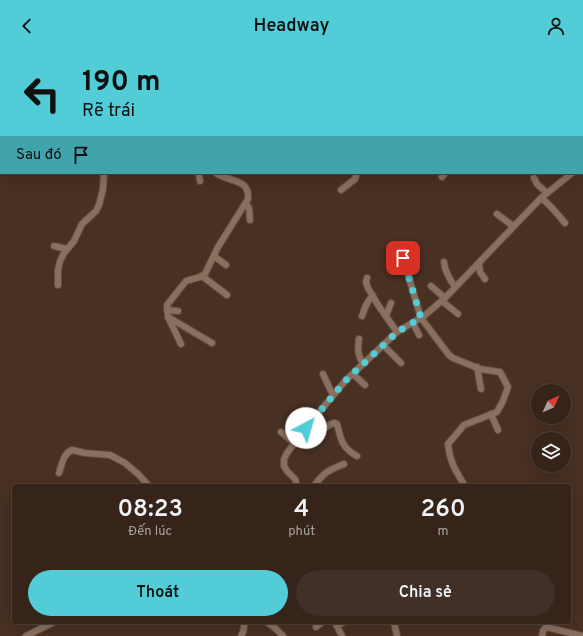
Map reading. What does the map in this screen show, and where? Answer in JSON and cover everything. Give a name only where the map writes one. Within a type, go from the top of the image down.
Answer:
[{"type":"street","points":[[58,285],[58,270],[64,253],[74,241],[82,224],[98,209],[103,189],[104,174]]},
{"type":"street","points":[[199,174],[200,181]]},
{"type":"street","points":[[181,344],[168,314],[167,305],[183,284],[205,274],[218,247],[248,199],[248,195],[243,184],[218,174]]},
{"type":"street","points":[[341,190],[355,179],[355,174]]},
{"type":"street","points":[[563,174],[566,178]]},
{"type":"street","points":[[297,484],[295,479],[284,466],[284,459],[306,428],[333,395],[397,332],[421,318],[443,299],[479,264],[513,226],[541,198],[571,174]]},
{"type":"street","points":[[534,178],[537,184],[547,193]]},
{"type":"street","points":[[541,198],[555,210],[565,223]]},
{"type":"street","points":[[246,204],[249,208],[250,220]]},
{"type":"street","points":[[497,214],[513,226]]},
{"type":"street","points":[[54,246],[67,249]]},
{"type":"street","points":[[214,256],[226,265]]},
{"type":"street","points":[[403,258],[421,318],[451,356],[480,369],[500,372],[508,387],[497,412],[464,425],[448,444],[450,459],[464,484]]},
{"type":"street","points":[[444,262],[446,273],[455,287]]},
{"type":"street","points":[[479,264],[480,272],[485,279]]},
{"type":"street","points":[[202,276],[227,295]]},
{"type":"street","points":[[367,278],[366,285],[397,332]]},
{"type":"street","points":[[431,286],[458,314]]},
{"type":"street","points":[[362,316],[366,304],[373,296]]},
{"type":"street","points":[[386,316],[391,303]]},
{"type":"street","points":[[168,314],[178,311]]},
{"type":"street","points":[[168,314],[212,342]]},
{"type":"street","points":[[413,323],[419,335]]},
{"type":"street","points":[[359,339],[357,348],[363,364]]},
{"type":"street","points":[[383,345],[401,363]]},
{"type":"street","points":[[477,367],[481,389]]},
{"type":"street","points":[[323,374],[333,395]]},
{"type":"street","points":[[353,374],[365,385]]},
{"type":"street","points":[[491,414],[498,430]]},
{"type":"street","points":[[306,428],[314,435],[331,424],[337,424],[343,444],[348,451],[357,456]]},
{"type":"street","points":[[281,432],[294,444]]},
{"type":"street","points":[[59,473],[64,457],[72,450],[85,453],[107,454],[116,457],[125,463],[147,484]]},
{"type":"street","points":[[316,484],[326,472],[344,464]]},
{"type":"street","points":[[26,636],[50,624]]},
{"type":"street","points":[[244,635],[245,624]]},
{"type":"street","points":[[270,624],[283,636]]},
{"type":"street","points":[[316,627],[320,624]]},
{"type":"street","points":[[336,624],[340,635]]},
{"type":"street","points":[[394,624],[397,636]]},
{"type":"street","points":[[542,636],[546,627],[583,636]]},
{"type":"route","points":[[306,428],[346,380],[397,332],[421,318],[403,258]]}]
